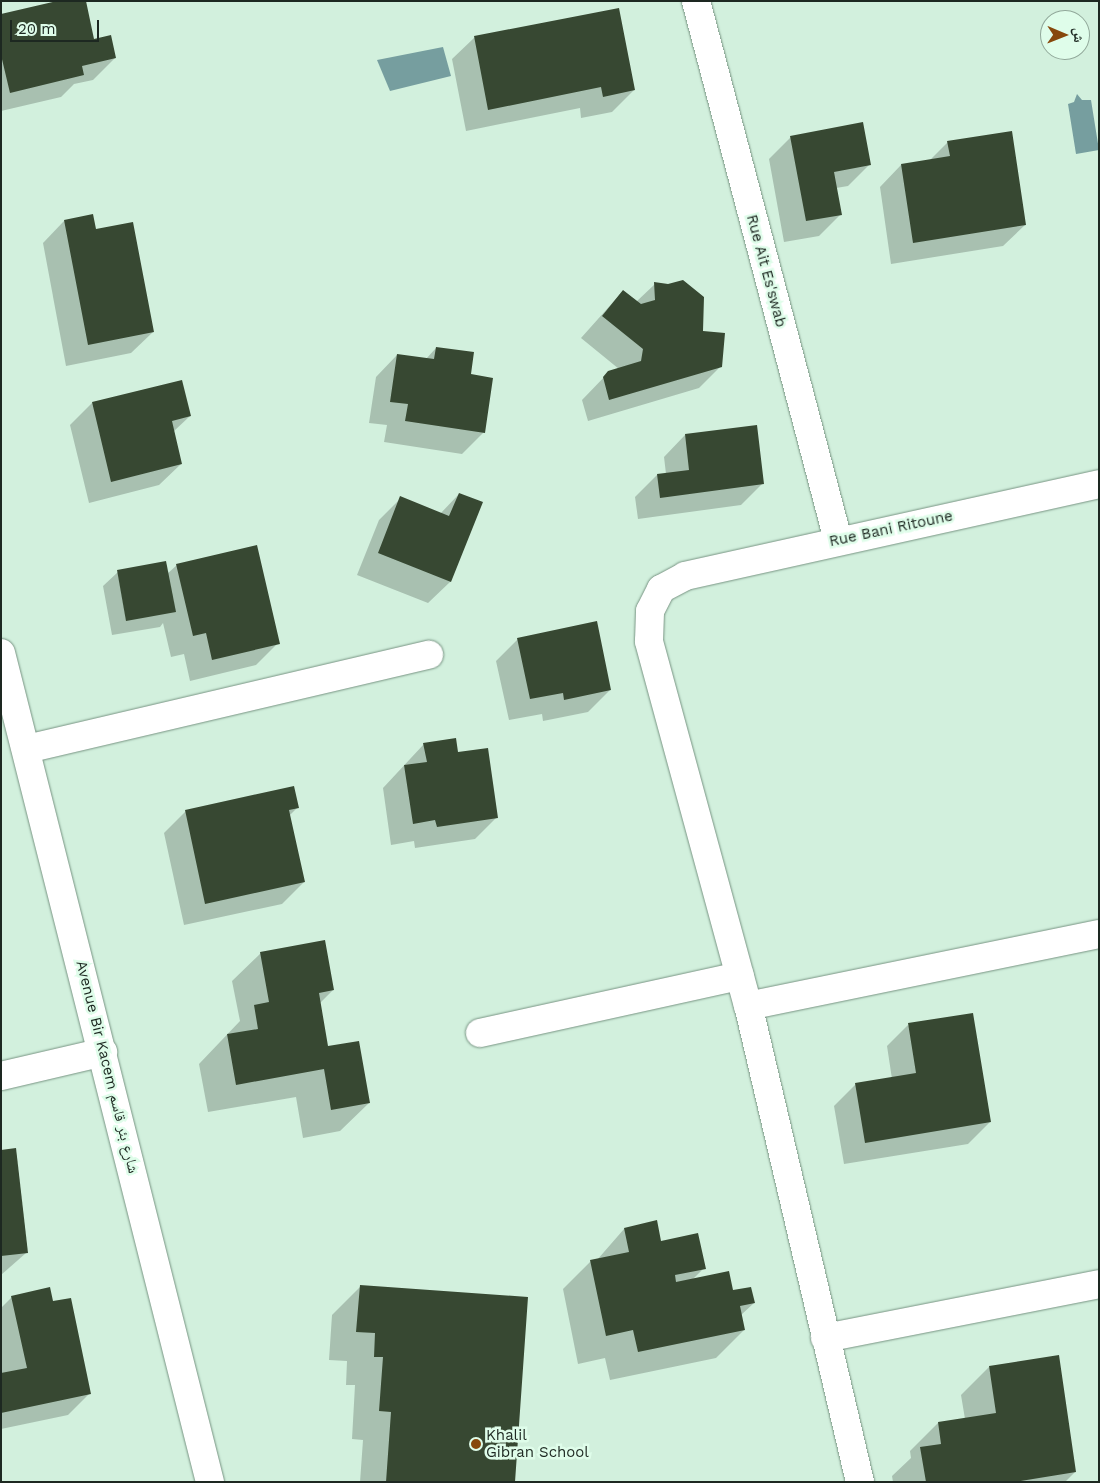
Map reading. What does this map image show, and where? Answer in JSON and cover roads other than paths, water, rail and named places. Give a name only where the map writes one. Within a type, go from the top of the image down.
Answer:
[{"type":"street","name":"Rue Ait Es'swab","points":[[696,1],[838,540]]},
{"type":"street","name":"Rue Bani Ritoune","points":[[860,1482],[748,1006],[649,640],[650,611],[662,589],[685,576],[838,540],[1099,484]]},
{"type":"street","name":"Avenue Bir Kacem شارع بئر قاسم","points":[[1,653],[27,748],[210,1482]]},
{"type":"street","points":[[27,748],[429,655]]},
{"type":"street","points":[[748,1006],[1099,934]]},
{"type":"street","points":[[480,1034],[740,976]]},
{"type":"street","points":[[1,1076],[103,1052]]},
{"type":"street","points":[[825,1338],[1099,1284]]},
{"type":"water","points":[[443,47],[451,76],[390,91],[377,60]]},
{"type":"water","points":[[1077,94],[1082,100],[1091,100],[1099,150],[1076,154],[1068,104],[1074,102]]},
{"type":"place","name":"Khalil Gibran School","points":[[476,1444]]}]
